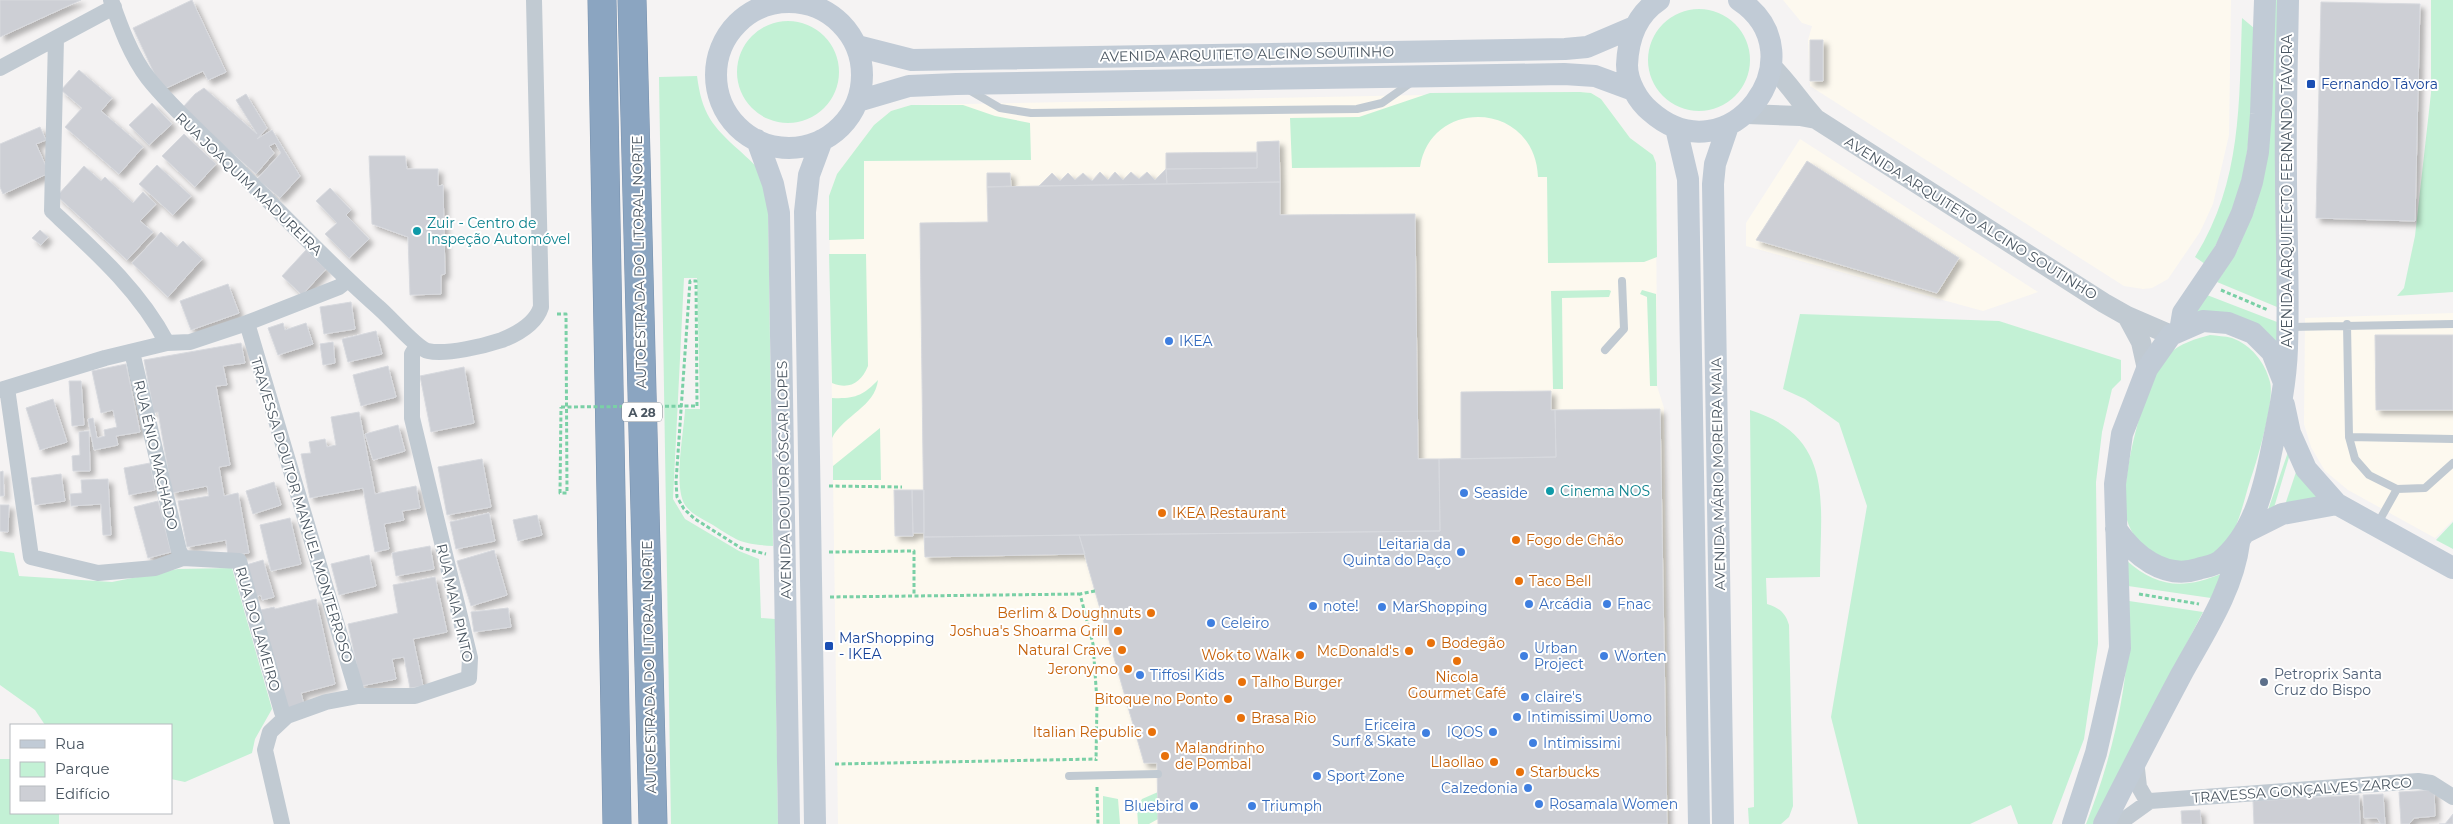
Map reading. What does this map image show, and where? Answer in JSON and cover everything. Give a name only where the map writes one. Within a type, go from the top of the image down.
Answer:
[{"type":"highway","name":"A 28","points":[[602,0],[617,824]]},
{"type":"highway","name":"AUTOESTRADA DO LITORAL NORTE","points":[[632,0],[653,824]]},
{"type":"main road","points":[[1659,0],[1643,14],[1634,27],[1627,55],[1627,69],[1633,90],[1644,106],[1659,119],[1676,128],[1702,131],[1728,126],[1747,114],[1759,100],[1767,84],[1771,66],[1769,42],[1761,23],[1748,6],[1739,0]]},
{"type":"main road","name":"AVENIDA ARQUITECTO FERNANDO TÁVORA","points":[[2073,824],[2096,753],[2120,648],[2115,484],[2122,434],[2147,369],[2175,333],[2183,313],[2225,251],[2242,213],[2252,182],[2258,152],[2265,0]]},
{"type":"main road","name":"AVENIDA ARQUITECTO FERNANDO TÁVORA","points":[[2104,824],[2136,759],[2216,609],[2236,564],[2242,537],[2265,485],[2283,390],[2288,328],[2286,136],[2288,0]]},
{"type":"main road","points":[[788,2],[809,4],[829,13],[845,28],[857,46],[862,64],[862,82],[858,101],[844,124],[822,140],[801,147],[786,147],[757,140],[739,128],[726,111],[718,91],[717,77],[721,49],[731,30],[747,15],[766,5],[788,2]]},
{"type":"main road","name":"AVENIDA ARQUITETO ALCINO SOUTINHO","points":[[857,46],[912,60],[1564,49],[1587,47],[1634,27]]},
{"type":"main road","name":"AVENIDA ARQUITETO ALCINO SOUTINHO","points":[[858,101],[909,86],[1420,76],[1564,74],[1595,76],[1633,90]]},
{"type":"main road","name":"AVENIDA MÁRIO MOREIRA MAIA","points":[[1723,824],[1713,184],[1715,164],[1728,126]]},
{"type":"main road","name":"AVENIDA MÁRIO MOREIRA MAIA","points":[[1676,128],[1688,179],[1699,824]]},
{"type":"main road","name":"AVENIDA DOUTOR ÓSCAR LOPES","points":[[757,140],[773,184],[779,213],[789,824]]},
{"type":"main road","name":"AVENIDA DOUTOR ÓSCAR LOPES","points":[[815,824],[805,212],[809,175],[822,140]]},
{"type":"main road","name":"AVENIDA ARQUITECTO FERNANDO TÁVORA","points":[[2175,333],[2203,321],[2228,323],[2253,333],[2272,352],[2283,390]]},
{"type":"main road","points":[[2283,390],[2290,433],[2306,469],[2337,504],[2453,568]]},
{"type":"main road","points":[[2242,537],[2282,514],[2337,504]]},
{"type":"main road","name":"AVENIDA ARQUITECTO FERNANDO TÁVORA","points":[[2116,529],[2133,550],[2144,559],[2166,570],[2192,571],[2217,563],[2242,537]]},
{"type":"street","points":[[417,346],[428,352],[480,348],[516,334],[538,315],[541,307],[534,0]]},
{"type":"street","points":[[0,68],[56,38],[112,4]]},
{"type":"street","name":"RUA JOAQUIM MADUREIRA","points":[[112,4],[125,36],[146,76],[172,107],[348,280],[396,323],[417,346]]},
{"type":"street","points":[[56,38],[52,211],[105,260],[155,321],[167,343]]},
{"type":"street","name":"AVENIDA ARQUITETO ALCINO SOUTINHO","points":[[1771,66],[1787,80],[1798,100],[1816,119],[2127,316],[2175,333]]},
{"type":"street","name":"AVENIDA ARQUITETO ALCINO SOUTINHO","points":[[1747,114],[1800,116],[1816,119]]},
{"type":"street","points":[[3,389],[167,343],[190,342],[247,323],[339,287],[348,280]]},
{"type":"street","name":"AVENIDA ARQUITETO ALCINO SOUTINHO","points":[[2127,316],[2141,342],[2147,369]]},
{"type":"street","name":"TRAVESSA DOUTOR MANUEL MONTERROSO","points":[[247,323],[358,696]]},
{"type":"street","name":"RUA MAIA PINTO","points":[[282,824],[265,750],[270,732],[287,716],[326,702],[358,696],[415,696],[469,678],[470,658],[412,418],[412,354],[417,346]]},
{"type":"street","name":"RUA ÉNIO MACHADO","points":[[132,352],[179,551],[183,558]]},
{"type":"street","name":"RUA DO LAMEIRO","points":[[3,389],[31,557],[98,572],[155,568],[183,558],[239,561],[282,712],[287,716]]},
{"type":"street","points":[[2118,824],[2147,801],[2139,787],[2136,759]]},
{"type":"street","name":"TRAVESSA GONÇALVES ZARCO","points":[[2147,801],[2418,782],[2431,783],[2453,797]]},
{"type":"lane","points":[[956,84],[1000,108],[1031,113],[1357,109],[1382,104],[1420,76]]},
{"type":"lane","points":[[1606,350],[1624,329],[1622,281]]},
{"type":"lane","points":[[2347,324],[2349,437],[2355,459],[2369,476],[2398,489],[2425,488],[2453,463]]},
{"type":"lane","points":[[2288,328],[2347,324],[2453,324]]},
{"type":"lane","points":[[2349,437],[2453,439]]},
{"type":"lane","points":[[2377,525],[2398,489]]},
{"type":"lane","points":[[1069,776],[1158,774]]},
{"type":"path","points":[[538,315],[566,314],[567,493],[560,493],[561,407],[697,406],[696,281],[690,281],[677,473],[677,497],[684,509],[695,520],[741,548],[770,554]]},
{"type":"path","points":[[2214,286],[2271,311]]},
{"type":"path","points":[[826,486],[902,487]]},
{"type":"path","points":[[827,552],[914,551],[914,596]]},
{"type":"path","points":[[827,597],[1080,594],[1095,591]]},
{"type":"path","points":[[1080,594],[1093,644],[1098,824]]},
{"type":"path","points":[[2138,594],[2207,605]]},
{"type":"path","points":[[835,764],[1096,759]]},
{"type":"shaded area","points":[[1783,0],[2231,0],[2229,135],[2213,204],[2200,232],[2168,279],[2152,288],[2143,289],[2124,286],[1810,86],[1808,40],[1812,26],[1802,23]]},
{"type":"shaded area","points":[[1591,93],[1601,99],[1630,138],[1653,155],[1656,163],[1657,386],[1664,408],[1669,824],[838,824],[829,196],[837,174],[874,125],[891,111],[911,105]]},
{"type":"shaded area","points":[[1800,139],[2038,292],[1983,311],[1746,246],[1746,223]]},
{"type":"shaded area","points":[[2453,313],[2453,520],[2435,538],[2348,490],[2325,471],[2311,447],[2304,424],[2305,318]]},
{"type":"green space","points":[[2275,0],[2279,0],[2277,307],[2217,282],[2237,251],[2256,205],[2272,103]]},
{"type":"green space","points":[[2431,0],[2453,0],[2453,292],[2397,296],[2404,288],[2415,236],[2431,93]]},
{"type":"green space","points":[[1699,9],[1719,13],[1735,24],[1746,40],[1750,60],[1746,80],[1735,96],[1719,107],[1699,111],[1679,107],[1663,96],[1652,80],[1648,60],[1652,40],[1663,24],[1679,13]]},
{"type":"green space","points":[[2242,18],[2254,28],[2251,120],[2245,166],[2233,210],[2224,231],[2205,264],[2195,257],[2210,229],[2222,200],[2230,171],[2235,141],[2240,81]]},
{"type":"green space","points":[[788,21],[807,25],[824,36],[835,53],[839,72],[835,91],[824,108],[807,119],[788,123],[769,119],[752,108],[741,91],[737,72],[741,53],[752,36],[769,25]]},
{"type":"green space","points":[[697,76],[705,110],[722,134],[759,170],[764,181],[768,204],[773,546],[747,543],[735,539],[694,514],[685,505],[682,496],[679,472],[685,409],[700,409],[697,278],[684,278],[673,499],[685,519],[739,551],[759,559],[761,618],[775,619],[778,824],[671,824],[659,77]]},
{"type":"green space","points":[[1430,93],[1591,93],[1601,99],[1630,138],[1653,155],[1656,163],[1657,257],[1644,262],[1548,263],[1547,177],[1538,177],[1533,152],[1520,134],[1502,122],[1482,117],[1461,119],[1443,128],[1428,144],[1420,167],[1292,168],[1290,118],[1359,117]]},
{"type":"green space","points":[[911,105],[963,105],[995,116],[1030,123],[1031,160],[864,161],[864,239],[829,240],[829,196],[837,174],[874,125],[891,111]]},
{"type":"green space","points":[[829,254],[866,254],[868,366],[858,381],[844,386],[832,383]]},
{"type":"green space","points":[[1642,290],[1656,294],[1657,386],[1650,386],[1647,297],[1640,294]]},
{"type":"green space","points":[[1551,291],[1611,291],[1609,297],[1562,298],[1563,389],[1553,389]]},
{"type":"green space","points":[[2207,295],[2277,322],[2278,349],[2192,318]]},
{"type":"green space","points":[[1800,314],[1999,321],[2121,360],[2121,380],[2112,389],[2102,432],[2096,482],[2098,644],[2084,739],[2052,824],[2018,824],[2011,805],[1970,824],[1858,824],[1831,717],[1867,506],[1839,423],[1805,399],[1783,389]]},
{"type":"green space","points":[[2210,335],[2229,337],[2239,341],[2256,355],[2268,375],[2271,391],[2270,403],[2261,446],[2241,512],[2228,541],[2220,549],[2200,560],[2177,563],[2156,557],[2147,550],[2136,539],[2129,525],[2125,499],[2130,456],[2143,407],[2160,367],[2169,354],[2178,347]]},
{"type":"green space","points":[[878,380],[876,389],[871,397],[837,430],[832,438],[832,398],[846,398],[858,395],[868,390]]},
{"type":"green space","points":[[1750,410],[1778,422],[1797,437],[1810,456],[1817,477],[1821,500],[1820,577],[1766,578],[1767,604],[1781,611],[1789,625],[1793,806],[1789,817],[1781,824],[1749,824],[1748,808],[1754,807]]},
{"type":"green space","points":[[880,428],[881,480],[833,480],[833,466]]},
{"type":"green space","points":[[2288,452],[2290,454],[2273,511],[2267,513]]},
{"type":"green space","points":[[2298,466],[2324,499],[2285,505]]},
{"type":"green space","points":[[2453,522],[2453,549],[2436,540]]},
{"type":"green space","points":[[0,551],[14,553],[19,576],[112,582],[178,569],[232,568],[272,709],[255,739],[252,753],[185,782],[172,779],[172,724],[44,724],[35,710],[0,685]]},
{"type":"green space","points":[[2126,560],[2149,577],[2172,583],[2196,582],[2223,573],[2211,598],[2128,586]]},
{"type":"green space","points":[[2129,601],[2203,612],[2093,824],[2086,824],[2105,770],[2119,715],[2127,658]]},
{"type":"green space","points":[[0,759],[10,759],[10,814],[59,814],[59,824],[0,824]]},
{"type":"green space","points":[[1158,792],[1158,819],[1149,824],[1138,824],[1137,808],[1142,799]]},
{"type":"green space","points":[[1103,796],[1118,799],[1120,824],[1103,824]]},
{"type":"building","points":[[0,0],[81,0],[0,37]]},
{"type":"building","points":[[192,0],[226,72],[208,80],[203,71],[162,90],[133,28]]},
{"type":"building","points":[[2321,2],[2420,4],[2415,221],[2316,218]]},
{"type":"building","points":[[1810,40],[1823,40],[1823,81],[1810,81]]},
{"type":"building","points":[[79,70],[112,98],[101,111],[143,147],[119,174],[65,127],[82,108],[61,90]]},
{"type":"building","points":[[204,88],[257,134],[236,100],[246,94],[267,128],[257,139],[272,130],[300,176],[280,198],[257,179],[281,153],[275,143],[269,146],[274,153],[256,174],[188,114],[183,107],[195,94]]},
{"type":"building","points":[[152,103],[172,124],[149,145],[129,125]]},
{"type":"building","points":[[40,127],[46,140],[36,144],[49,173],[3,194],[0,187],[0,144]]},
{"type":"building","points":[[184,134],[216,164],[195,187],[162,156]]},
{"type":"building","points":[[1279,141],[1280,182],[1167,184],[1166,169],[1257,168],[1257,142]]},
{"type":"building","points":[[1257,152],[1257,168],[1166,169],[1166,153]]},
{"type":"building","name":"Zuir - Centro de Inspeção Automóvel","points":[[369,156],[405,156],[407,169],[438,169],[438,186],[443,185],[445,274],[441,275],[441,294],[410,295],[408,237],[372,224]]},
{"type":"building","points":[[1807,161],[1959,258],[1937,293],[1756,240]]},
{"type":"building","points":[[157,165],[191,196],[173,215],[139,184]]},
{"type":"building","points":[[84,166],[101,181],[105,177],[133,203],[143,192],[156,204],[140,221],[153,232],[127,260],[57,196]]},
{"type":"building","points":[[1166,169],[1167,184],[1039,186],[1052,173],[1060,181],[1068,173],[1075,180],[1083,173],[1092,181],[1100,172],[1108,180],[1115,172],[1123,180],[1131,172],[1139,179],[1147,172],[1155,180]]},
{"type":"building","points":[[987,173],[1010,173],[1011,186],[987,187]]},
{"type":"building","name":"IKEA","points":[[1280,182],[1280,215],[1415,214],[1418,459],[1439,459],[1440,531],[924,537],[920,223],[988,222],[987,187]]},
{"type":"building","points":[[330,188],[351,210],[346,215],[369,239],[349,258],[325,234],[337,223],[316,201]]},
{"type":"building","points":[[40,230],[48,237],[41,245],[32,238]]},
{"type":"building","points":[[161,232],[177,247],[183,241],[202,259],[168,297],[132,263]]},
{"type":"building","points":[[306,250],[326,269],[302,295],[282,276]]},
{"type":"building","points":[[228,284],[239,313],[191,330],[180,301]]},
{"type":"building","points":[[351,302],[355,329],[324,334],[320,307]]},
{"type":"building","points":[[283,323],[285,330],[306,323],[313,344],[278,355],[268,328]]},
{"type":"building","points":[[376,331],[382,354],[348,362],[342,339]]},
{"type":"building","points":[[2375,335],[2453,335],[2453,410],[2376,410]]},
{"type":"building","points":[[333,342],[335,363],[323,365],[320,344]]},
{"type":"building","points":[[241,343],[245,363],[223,366],[227,385],[216,386],[230,465],[219,467],[224,496],[238,493],[249,553],[228,556],[226,540],[187,547],[178,501],[209,496],[207,486],[172,493],[158,412],[154,413],[144,360]]},
{"type":"building","points":[[126,364],[140,432],[116,436],[118,445],[94,450],[88,419],[93,418],[97,438],[105,436],[104,430],[117,427],[113,410],[101,413],[92,371]]},
{"type":"building","points":[[388,366],[396,397],[361,406],[353,375]]},
{"type":"building","points":[[464,367],[474,423],[431,432],[420,376]]},
{"type":"building","points":[[69,381],[81,381],[84,425],[72,426]]},
{"type":"building","points":[[1551,391],[1551,410],[1555,410],[1556,457],[1461,459],[1461,392]]},
{"type":"building","points":[[53,399],[67,442],[40,450],[26,408]]},
{"type":"building","name":"MarShopping","points":[[1660,409],[1667,824],[1158,824],[1157,763],[1144,763],[1079,535],[1440,531],[1439,459],[1556,457],[1555,410]]},
{"type":"building","points":[[359,412],[375,494],[416,486],[420,508],[402,511],[404,520],[384,524],[389,549],[375,552],[363,488],[310,498],[301,454],[311,453],[309,442],[325,439],[327,447],[336,445],[331,417]]},
{"type":"building","points":[[398,425],[405,451],[373,460],[365,434]]},
{"type":"building","points":[[89,431],[90,471],[73,471],[72,456],[80,455],[79,432]]},
{"type":"building","points":[[482,459],[491,507],[447,515],[438,467]]},
{"type":"building","points":[[150,463],[155,490],[129,495],[124,468]]},
{"type":"building","points":[[3,471],[4,496],[0,496],[0,472]]},
{"type":"building","points":[[61,474],[65,501],[35,505],[31,478]]},
{"type":"building","points":[[108,479],[111,535],[103,535],[101,504],[71,506],[70,494],[82,493],[81,480]]},
{"type":"building","points":[[274,482],[281,505],[253,514],[246,491]]},
{"type":"building","points":[[894,490],[912,490],[913,536],[895,536]]},
{"type":"building","points":[[912,490],[924,490],[924,533],[913,533]]},
{"type":"building","points":[[158,501],[171,552],[148,558],[134,507]]},
{"type":"building","points":[[0,505],[9,505],[8,532],[0,531]]},
{"type":"building","points":[[489,513],[495,541],[456,549],[450,522]]},
{"type":"building","points":[[537,515],[542,535],[518,541],[513,520]]},
{"type":"building","points":[[290,518],[301,564],[271,571],[260,525]]},
{"type":"building","points":[[1079,535],[1085,554],[925,557],[924,537]]},
{"type":"building","points":[[430,546],[434,569],[396,576],[392,553]]},
{"type":"building","points":[[494,550],[507,595],[471,606],[457,561]]},
{"type":"building","points":[[369,555],[376,586],[339,595],[331,564]]},
{"type":"building","points":[[263,560],[274,597],[262,600],[261,595],[255,597],[246,565]]},
{"type":"building","points":[[435,577],[447,632],[413,639],[423,686],[410,688],[404,657],[392,659],[396,679],[361,686],[348,624],[398,613],[393,585]]},
{"type":"building","points":[[316,599],[335,684],[301,693],[304,705],[286,710],[261,610],[274,607],[275,609]]},
{"type":"building","points":[[508,608],[511,627],[474,632],[471,612]]},
{"type":"building","points":[[2434,790],[2435,816],[2414,818],[2409,824],[2401,824],[2399,792]]},
{"type":"building","points":[[2383,794],[2385,824],[2381,824],[2377,818],[2364,818],[2363,795]]},
{"type":"building","points":[[2359,795],[2360,824],[2254,824],[2253,801]]},
{"type":"building","points":[[2200,810],[2201,824],[2182,824],[2181,811]]},
{"type":"building","points":[[2453,814],[2453,824],[2445,824]]},
{"type":"place","name":"Fernando Távora","points":[[2311,84]]},
{"type":"place","name":"Zuir - Centro de Inspeção Automóvel","points":[[417,231]]},
{"type":"place","name":"IKEA","points":[[1169,341]]},
{"type":"place","name":"Cinema NOS","points":[[1550,491]]},
{"type":"place","name":"Seaside","points":[[1464,493]]},
{"type":"place","name":"IKEA Restaurant","points":[[1162,513]]},
{"type":"place","name":"Fogo de Chão","points":[[1516,540]]},
{"type":"place","name":"Leitaria da Quinta do Paço","points":[[1461,552]]},
{"type":"place","name":"Taco Bell","points":[[1519,581]]},
{"type":"place","name":"Arcádia","points":[[1529,604]]},
{"type":"place","name":"Fnac","points":[[1607,604]]},
{"type":"place","name":"note!","points":[[1313,606]]},
{"type":"place","name":"MarShopping","points":[[1382,607]]},
{"type":"place","name":"Berlim & Doughnuts","points":[[1151,613]]},
{"type":"place","name":"Celeiro","points":[[1211,623]]},
{"type":"place","name":"Joshua's Shoarma Grill","points":[[1118,631]]},
{"type":"place","name":"Bodegão","points":[[1431,643]]},
{"type":"place","name":"MarShopping - IKEA","points":[[829,646]]},
{"type":"place","name":"Natural Crave","points":[[1122,650]]},
{"type":"place","name":"McDonald's","points":[[1409,651]]},
{"type":"place","name":"Wok to Walk","points":[[1300,655]]},
{"type":"place","name":"Urban Project","points":[[1524,656]]},
{"type":"place","name":"Worten","points":[[1604,656]]},
{"type":"place","name":"Nicola Gourmet Café","points":[[1457,661]]},
{"type":"place","name":"Jeronymo","points":[[1128,669]]},
{"type":"place","name":"Tiffosi Kids","points":[[1140,675]]},
{"type":"place","name":"Talho Burger","points":[[1242,682]]},
{"type":"place","name":"Petroprix Santa Cruz do Bispo","points":[[2264,682]]},
{"type":"place","name":"claire's","points":[[1525,697]]},
{"type":"place","name":"Bitoque no Ponto","points":[[1228,699]]},
{"type":"place","name":"Intimissimi Uomo","points":[[1517,717]]},
{"type":"place","name":"Brasa Rio","points":[[1241,718]]},
{"type":"place","name":"Italian Republic","points":[[1152,732]]},
{"type":"place","name":"IQOS","points":[[1493,732]]},
{"type":"place","name":"Ericeira Surf & Skate","points":[[1426,733]]},
{"type":"place","name":"Intimissimi","points":[[1533,743]]},
{"type":"place","name":"Malandrinho de Pombal","points":[[1165,756]]},
{"type":"place","name":"Llaollao","points":[[1494,762]]},
{"type":"place","name":"Starbucks","points":[[1520,772]]},
{"type":"place","name":"Sport Zone","points":[[1317,776]]},
{"type":"place","name":"Calzedonia","points":[[1528,788]]},
{"type":"place","name":"Rosamala Women","points":[[1539,804]]},
{"type":"place","name":"Bluebird","points":[[1194,806]]},
{"type":"place","name":"Triumph","points":[[1252,806]]}]
